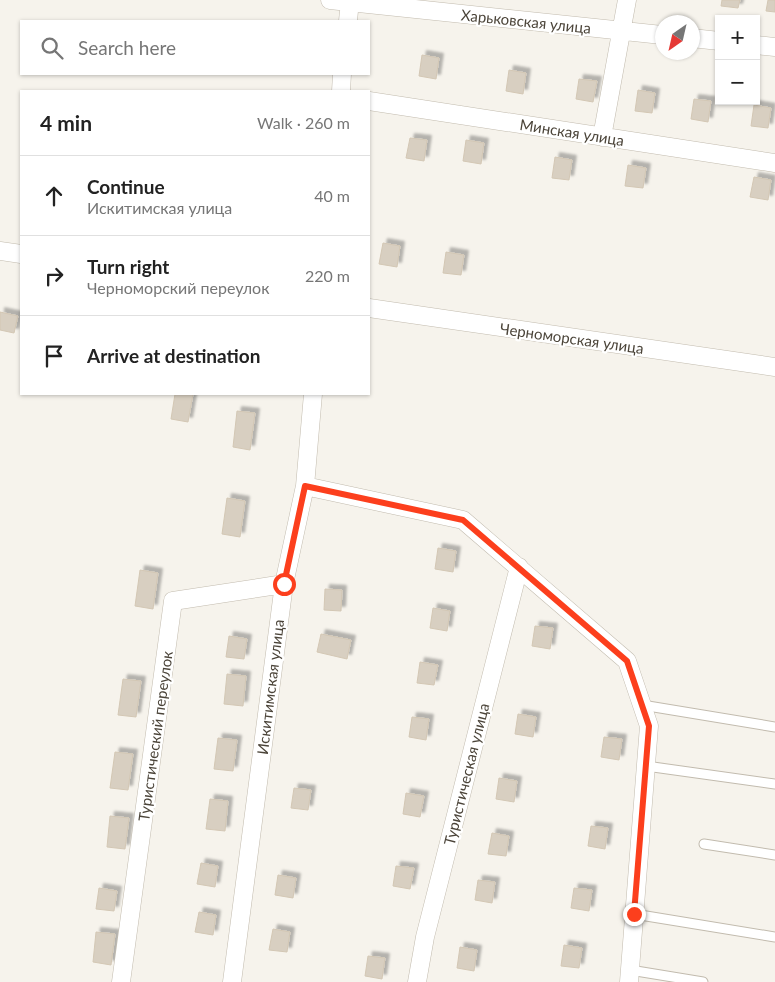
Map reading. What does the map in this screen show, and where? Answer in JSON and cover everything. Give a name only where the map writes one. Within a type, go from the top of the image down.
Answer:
[{"type":"street","name":"Харьковская улица","points":[[330,0],[655,34]]},
{"type":"street","points":[[602,136],[627,0]]},
{"type":"street","points":[[348,20],[350,1]]},
{"type":"street","points":[[700,39],[715,41]]},
{"type":"street","points":[[760,45],[775,47]]},
{"type":"street","points":[[341,90],[342,75]]},
{"type":"street","name":"Минская улица","points":[[370,101],[775,163]]},
{"type":"street","points":[[0,251],[20,254]]},
{"type":"street","name":"Черноморская улица","points":[[370,308],[775,368]]},
{"type":"street","name":"Искитимская улица","points":[[232,982],[284,584],[305,486],[313,395]]},
{"type":"street","points":[[305,486],[463,520],[627,661],[649,726],[629,976]]},
{"type":"street","name":"Туристическая улица","points":[[417,982],[425,937],[519,568]]},
{"type":"street","name":"Туристический переулок","points":[[121,982],[173,601],[284,584]]},
{"type":"lane","points":[[642,705],[775,727]]},
{"type":"lane","points":[[646,766],[775,784]]},
{"type":"lane","points":[[704,844],[775,855]]},
{"type":"lane","points":[[634,914],[775,937]]},
{"type":"lane","points":[[629,976],[703,982]]},
{"type":"building","points":[[722,0],[740,0],[738,8],[721,6]]},
{"type":"building","points":[[768,0],[775,0],[775,12],[766,11]]},
{"type":"building","points":[[422,55],[439,58],[436,79],[419,76]]},
{"type":"building","points":[[509,70],[526,73],[523,94],[506,91]]},
{"type":"building","points":[[579,79],[597,81],[593,102],[576,99]]},
{"type":"building","points":[[638,90],[655,93],[652,113],[635,111]]},
{"type":"building","points":[[694,99],[711,101],[708,122],[691,119]]},
{"type":"building","points":[[754,105],[771,108],[768,128],[751,126]]},
{"type":"building","points":[[410,138],[427,140],[424,161],[406,158]]},
{"type":"building","points":[[466,140],[484,143],[481,164],[463,161]]},
{"type":"building","points":[[555,157],[572,160],[569,180],[552,178]]},
{"type":"building","points":[[628,165],[646,168],[643,188],[625,186]]},
{"type":"building","points":[[754,177],[771,180],[768,200],[750,197]]},
{"type":"building","points":[[383,243],[400,246],[397,267],[379,264]]},
{"type":"building","points":[[446,252],[464,255],[461,275],[443,273]]},
{"type":"building","points":[[0,312],[18,316],[14,333],[0,330]]},
{"type":"building","points":[[175,395],[193,395],[188,422],[171,419]]},
{"type":"building","points":[[237,411],[255,413],[250,450],[233,447]]},
{"type":"building","points":[[227,498],[245,501],[240,537],[222,534]]},
{"type":"building","points":[[438,548],[456,551],[453,572],[435,569]]},
{"type":"building","points":[[140,570],[158,573],[153,609],[135,606]]},
{"type":"building","points":[[325,589],[342,590],[341,611],[324,610]]},
{"type":"building","points":[[433,608],[450,611],[447,631],[430,628]]},
{"type":"building","points":[[535,626],[553,628],[550,649],[532,646]]},
{"type":"building","points":[[321,634],[351,640],[347,659],[317,652]]},
{"type":"building","points":[[229,636],[247,639],[244,659],[226,657]]},
{"type":"building","points":[[420,662],[438,665],[434,685],[417,683]]},
{"type":"building","points":[[227,674],[246,676],[243,706],[224,704]]},
{"type":"building","points":[[123,679],[141,681],[136,717],[118,715]]},
{"type":"building","points":[[518,714],[536,717],[533,737],[515,734]]},
{"type":"building","points":[[412,717],[429,719],[426,740],[409,737]]},
{"type":"building","points":[[604,737],[622,739],[619,760],[601,757]]},
{"type":"building","points":[[218,738],[237,740],[233,771],[214,769]]},
{"type":"building","points":[[115,752],[133,754],[128,790],[110,788]]},
{"type":"building","points":[[499,778],[517,781],[514,802],[496,799]]},
{"type":"building","points":[[294,788],[311,790],[308,810],[291,808]]},
{"type":"building","points":[[406,793],[424,796],[420,817],[403,814]]},
{"type":"building","points":[[210,799],[228,801],[225,831],[206,829]]},
{"type":"building","points":[[110,816],[129,818],[125,849],[107,847]]},
{"type":"building","points":[[591,826],[608,828],[605,849],[588,846]]},
{"type":"building","points":[[492,833],[509,836],[506,856],[488,854]]},
{"type":"building","points":[[201,863],[218,866],[215,887],[197,884]]},
{"type":"building","points":[[396,866],[414,868],[410,889],[393,886]]},
{"type":"building","points":[[278,875],[296,878],[293,898],[275,895]]},
{"type":"building","points":[[478,880],[495,882],[492,903],[475,900]]},
{"type":"building","points":[[99,888],[117,891],[114,911],[96,909]]},
{"type":"building","points":[[574,888],[592,890],[589,911],[571,908]]},
{"type":"building","points":[[199,912],[216,915],[213,935],[195,932]]},
{"type":"building","points":[[273,929],[290,932],[287,952],[269,950]]},
{"type":"building","points":[[96,932],[115,934],[111,965],[93,962]]},
{"type":"building","points":[[564,945],[582,948],[579,968],[561,966]]},
{"type":"building","points":[[460,947],[477,950],[474,971],[457,968]]},
{"type":"building","points":[[368,956],[385,958],[382,979],[365,976]]},
{"type":"route","points":[[284,584],[305,486],[463,520],[627,661],[649,726],[634,914]]}]
